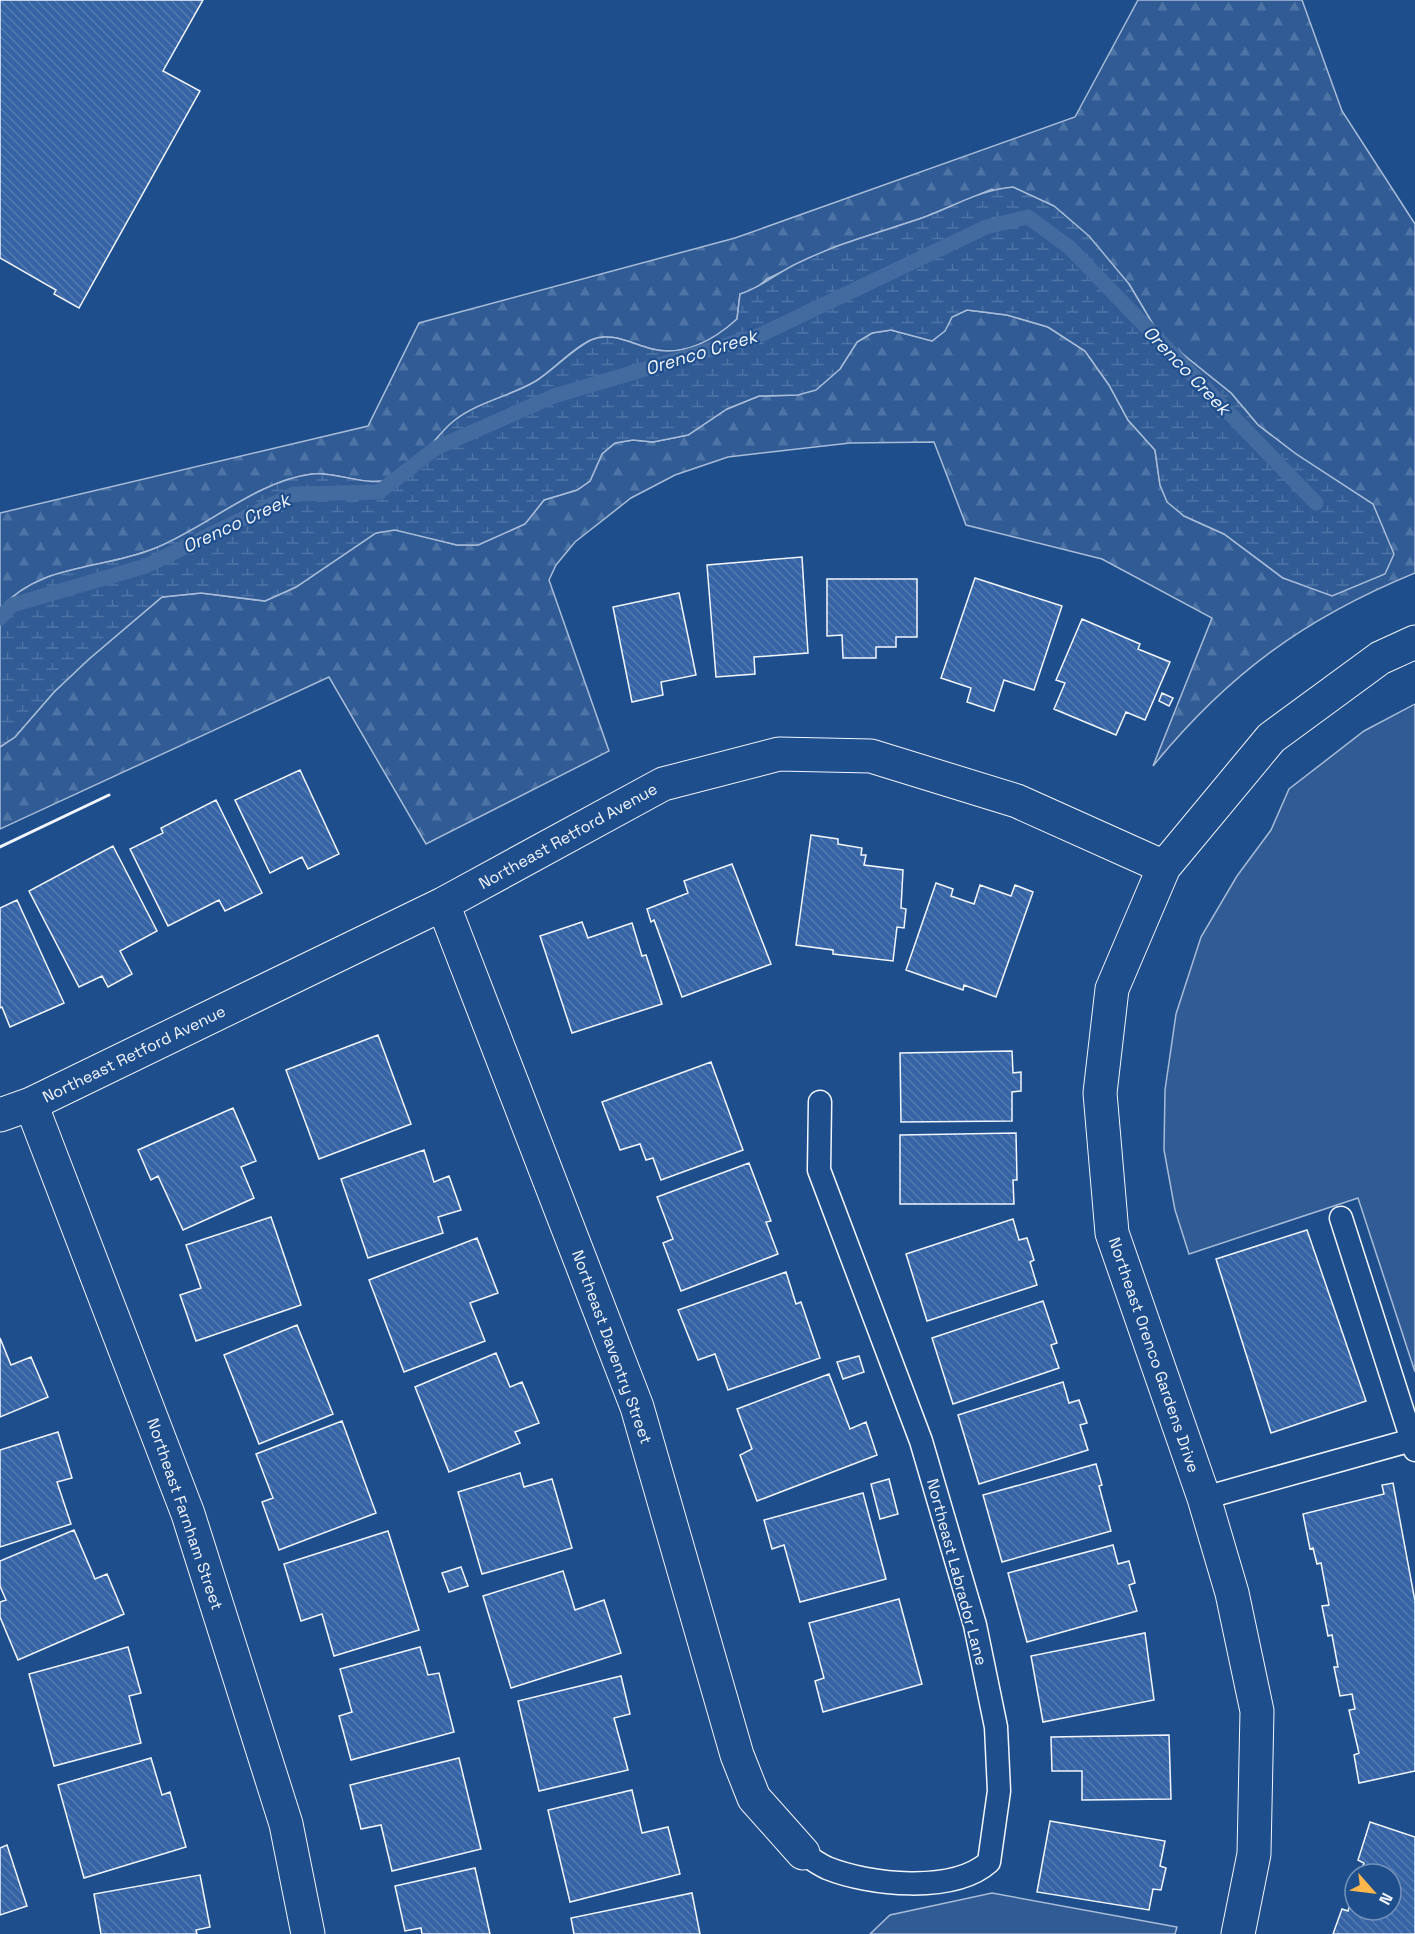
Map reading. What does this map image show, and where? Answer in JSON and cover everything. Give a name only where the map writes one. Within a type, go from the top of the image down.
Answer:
[{"type":"street","name":"Northeast Orenco Gardens Drive","points":[[1238,1934],[1254,1854],[1257,1711],[1232,1593],[1204,1498],[1112,1233],[1100,1093],[1112,989],[1164,867],[1271,738],[1380,658],[1415,642]]},
{"type":"street","name":"Northeast Retford Avenue","points":[[0,1115],[30,1104],[443,904],[663,784],[779,754],[871,756],[1017,801],[1164,867]]},
{"type":"street","name":"Northeast Daventry Street","points":[[443,904],[637,1407],[737,1755],[754,1798],[802,1853]]},
{"type":"street","name":"Northeast Farnham Street","points":[[30,1104],[188,1514],[286,1824],[308,1934]]},
{"type":"lane","name":"Northeast Labrador Lane","points":[[802,1853],[825,1867],[862,1879],[917,1884],[962,1878],[978,1872],[989,1862],[994,1843],[999,1791],[996,1726],[975,1625],[921,1441],[819,1170],[820,1102]]},
{"type":"lane","points":[[1204,1498],[1413,1445],[1341,1218]]},
{"type":"shaded area","points":[[1415,704],[1415,1372],[1358,1198],[1189,1254],[1175,1210],[1164,1150],[1165,1090],[1176,1014],[1201,937],[1237,876],[1271,830],[1289,789],[1364,731]]},
{"type":"shaded area","points":[[992,1893],[1177,1927],[1175,1934],[870,1934],[890,1915]]},
{"type":"green space","points":[[1138,0],[1302,0],[1342,111],[1415,224],[1415,573],[1338,609],[1271,652],[1210,703],[1153,766],[1212,618],[1102,559],[966,525],[934,442],[850,443],[728,457],[675,475],[631,498],[575,542],[556,565],[549,580],[609,751],[426,844],[329,677],[0,829],[0,747],[15,737],[54,692],[89,659],[162,597],[201,593],[265,601],[296,587],[376,533],[395,529],[457,545],[478,545],[525,524],[544,500],[577,490],[590,481],[602,454],[615,443],[633,440],[653,442],[688,435],[727,409],[759,396],[798,395],[840,369],[857,342],[872,333],[891,330],[932,341],[944,331],[952,317],[967,310],[1007,315],[1048,327],[1085,351],[1109,385],[1128,420],[1155,450],[1160,485],[1184,516],[1224,534],[1283,578],[1296,454],[1258,425],[1231,393],[1160,336],[1129,284],[992,189],[925,217],[834,247],[767,279],[754,290],[740,294],[737,319],[719,334],[698,345],[676,351],[664,351],[622,339],[606,337],[591,340],[536,381],[474,408],[455,420],[413,465],[396,477],[376,482],[322,474],[291,478],[251,496],[192,530],[153,549],[52,575],[33,583],[16,594],[0,609],[0,513],[368,426],[419,323],[735,238],[1075,117]]},
{"type":"green space","points":[[1013,187],[1054,206],[1089,236],[1129,284],[1160,336],[1231,393],[1258,425],[1296,454],[1373,504],[1394,554],[1385,574],[1332,596],[1283,578],[1224,534],[1184,516],[1167,502],[1160,485],[1155,450],[1128,420],[1109,385],[1085,351],[1048,327],[1007,315],[967,310],[952,317],[945,331],[932,341],[891,330],[872,333],[857,342],[840,369],[816,390],[798,395],[759,396],[727,409],[688,435],[653,442],[633,440],[615,443],[602,454],[590,481],[577,490],[544,500],[525,524],[478,545],[457,545],[395,530],[376,533],[296,587],[265,601],[201,593],[162,597],[89,659],[54,692],[15,737],[0,747],[0,609],[16,594],[33,583],[52,575],[153,549],[192,530],[251,496],[291,478],[322,474],[376,482],[396,477],[413,465],[455,420],[474,408],[536,381],[591,340],[606,337],[622,339],[664,351],[675,351],[698,345],[718,334],[737,319],[740,294],[755,288],[792,266],[830,249],[922,218],[977,195]]},
{"type":"building","points":[[0,0],[203,0],[163,71],[200,91],[79,308],[54,294],[56,290],[0,258]]},
{"type":"building","points":[[802,557],[808,653],[754,657],[755,674],[716,677],[707,565]]},
{"type":"building","points":[[975,578],[1062,606],[1034,690],[1004,680],[994,711],[967,702],[971,688],[941,678]]},
{"type":"building","points":[[827,579],[917,579],[917,637],[896,637],[896,647],[876,647],[876,658],[843,658],[842,635],[827,636]]},
{"type":"building","points":[[679,593],[696,675],[661,682],[663,695],[632,702],[613,607]]},
{"type":"building","points":[[1082,619],[1140,644],[1138,649],[1170,662],[1145,720],[1126,712],[1116,735],[1054,709],[1065,683],[1056,680]]},
{"type":"building","points":[[1162,693],[1173,698],[1169,706],[1159,701]]},
{"type":"building","points":[[300,770],[339,854],[308,869],[302,857],[270,873],[235,800]]},
{"type":"building","points":[[216,800],[262,893],[225,911],[219,900],[168,926],[130,849],[163,833],[161,828]]},
{"type":"building","points":[[811,835],[838,839],[838,844],[862,848],[861,855],[866,855],[864,865],[903,870],[901,908],[906,909],[904,928],[897,927],[893,961],[833,954],[833,950],[796,945]]},
{"type":"building","points":[[113,846],[157,931],[120,951],[132,974],[108,987],[102,976],[79,987],[29,891]]},
{"type":"building","points":[[732,864],[771,964],[682,997],[654,920],[651,922],[647,909],[688,893],[684,881]]},
{"type":"building","points":[[936,883],[953,889],[951,896],[974,904],[980,885],[1011,896],[1015,885],[1033,892],[996,997],[964,985],[963,990],[906,970]]},
{"type":"building","points":[[17,900],[64,1003],[10,1027],[2,1007],[0,1008],[0,908]]},
{"type":"building","points":[[582,922],[588,938],[632,923],[642,956],[646,955],[662,1004],[572,1033],[540,936]]},
{"type":"building","points":[[378,1035],[411,1124],[319,1159],[286,1070]]},
{"type":"building","points":[[1012,1051],[1013,1073],[1021,1072],[1021,1091],[1012,1092],[1012,1121],[901,1122],[900,1053]]},
{"type":"building","points":[[711,1062],[743,1150],[661,1180],[653,1158],[646,1160],[640,1144],[620,1150],[602,1102]]},
{"type":"building","points":[[233,1108],[256,1161],[241,1167],[254,1198],[183,1230],[158,1176],[151,1180],[138,1150]]},
{"type":"building","points":[[1016,1133],[1017,1180],[1013,1180],[1014,1204],[900,1204],[900,1135]]},
{"type":"building","points":[[424,1150],[434,1182],[449,1176],[461,1210],[438,1217],[443,1233],[368,1258],[341,1179]]},
{"type":"building","points":[[749,1163],[771,1221],[766,1222],[778,1254],[681,1291],[663,1243],[673,1239],[657,1197]]},
{"type":"building","points":[[271,1217],[301,1305],[196,1341],[180,1295],[201,1288],[186,1245]]},
{"type":"building","points":[[1013,1219],[1019,1240],[1027,1238],[1034,1260],[1030,1262],[1037,1285],[927,1321],[906,1254]]},
{"type":"building","points":[[1307,1230],[1366,1401],[1271,1433],[1216,1259]]},
{"type":"building","points":[[477,1238],[498,1293],[470,1303],[485,1341],[404,1372],[369,1280]]},
{"type":"building","points":[[786,1272],[796,1304],[801,1302],[820,1358],[728,1390],[715,1354],[698,1360],[678,1310]]},
{"type":"building","points":[[1043,1301],[1057,1343],[1051,1345],[1059,1368],[953,1404],[932,1338]]},
{"type":"building","points":[[297,1325],[333,1414],[259,1444],[224,1355]]},
{"type":"building","points":[[0,1338],[11,1365],[31,1357],[48,1397],[0,1417]]},
{"type":"building","points":[[496,1353],[510,1387],[522,1382],[539,1423],[515,1432],[520,1443],[449,1472],[415,1387]]},
{"type":"building","points":[[859,1356],[864,1372],[843,1379],[837,1362]]},
{"type":"building","points":[[829,1374],[850,1429],[866,1422],[877,1455],[757,1501],[740,1455],[752,1449],[737,1409]]},
{"type":"building","points":[[1063,1382],[1069,1403],[1079,1400],[1087,1423],[1080,1425],[1088,1450],[979,1484],[958,1415]]},
{"type":"building","points":[[342,1421],[376,1513],[279,1550],[262,1502],[273,1498],[256,1454]]},
{"type":"building","points":[[58,1432],[72,1478],[57,1482],[71,1524],[0,1547],[0,1450]]},
{"type":"building","points":[[1096,1464],[1102,1485],[1099,1486],[1111,1531],[1002,1562],[983,1495]]},
{"type":"building","points":[[520,1473],[524,1487],[552,1479],[572,1548],[482,1574],[458,1492]]},
{"type":"building","points":[[889,1479],[898,1514],[880,1519],[871,1484]]},
{"type":"building","points":[[1393,1483],[1415,1601],[1415,1771],[1359,1783],[1354,1755],[1359,1753],[1349,1710],[1355,1709],[1352,1694],[1340,1696],[1334,1667],[1338,1667],[1332,1635],[1328,1636],[1322,1606],[1329,1605],[1321,1563],[1317,1564],[1313,1548],[1310,1549],[1303,1514],[1384,1494],[1382,1485]]},
{"type":"building","points":[[863,1493],[886,1579],[800,1602],[784,1545],[772,1549],[764,1520]]},
{"type":"building","points":[[74,1530],[95,1579],[107,1574],[124,1614],[18,1660],[0,1617],[0,1602],[6,1600],[0,1586],[0,1561]]},
{"type":"building","points":[[388,1531],[419,1630],[334,1656],[322,1614],[301,1621],[284,1564]]},
{"type":"building","points":[[1113,1545],[1118,1564],[1129,1561],[1135,1583],[1129,1585],[1137,1611],[1027,1642],[1008,1573]]},
{"type":"building","points":[[461,1567],[468,1586],[449,1592],[442,1573]]},
{"type":"building","points":[[563,1571],[575,1610],[604,1600],[621,1653],[511,1688],[483,1596]]},
{"type":"building","points":[[899,1599],[922,1684],[823,1712],[815,1681],[824,1678],[809,1623]]},
{"type":"building","points":[[1145,1633],[1154,1700],[1043,1722],[1031,1656]]},
{"type":"building","points":[[128,1647],[141,1693],[129,1696],[141,1743],[54,1766],[29,1674]]},
{"type":"building","points":[[420,1647],[428,1675],[439,1673],[454,1732],[351,1760],[339,1716],[352,1712],[340,1669]]},
{"type":"building","points":[[621,1676],[630,1714],[614,1718],[628,1770],[539,1791],[518,1701]]},
{"type":"building","points":[[1169,1735],[1171,1799],[1082,1800],[1082,1771],[1052,1771],[1051,1737]]},
{"type":"building","points":[[151,1758],[162,1795],[170,1792],[186,1847],[84,1878],[58,1785]]},
{"type":"building","points":[[459,1758],[481,1849],[392,1871],[381,1825],[361,1829],[350,1785]]},
{"type":"building","points":[[632,1790],[642,1833],[668,1827],[680,1874],[570,1902],[548,1810]]},
{"type":"building","points":[[1050,1821],[1165,1841],[1160,1866],[1166,1868],[1161,1890],[1153,1889],[1149,1910],[1037,1892]]},
{"type":"building","points":[[1370,1822],[1415,1837],[1415,1934],[1333,1934],[1342,1909],[1343,1922],[1403,1922],[1403,1862],[1362,1862],[1358,1860]]},
{"type":"building","points":[[7,1845],[27,1906],[0,1915],[0,1848]]},
{"type":"building","points":[[475,1868],[490,1934],[422,1934],[421,1928],[405,1931],[395,1886]]},
{"type":"building","points":[[200,1875],[210,1927],[196,1930],[197,1934],[101,1934],[94,1894]]},
{"type":"building","points":[[692,1893],[700,1934],[574,1934],[571,1918]]},
{"type":"waterway","name":"Orenco Creek","points":[[0,618],[12,605],[146,566],[294,494],[379,492],[436,448],[554,396],[760,335],[986,227],[1028,217],[1069,247],[1316,503]]},
{"type":"wall","points":[[0,847],[109,795]]}]
